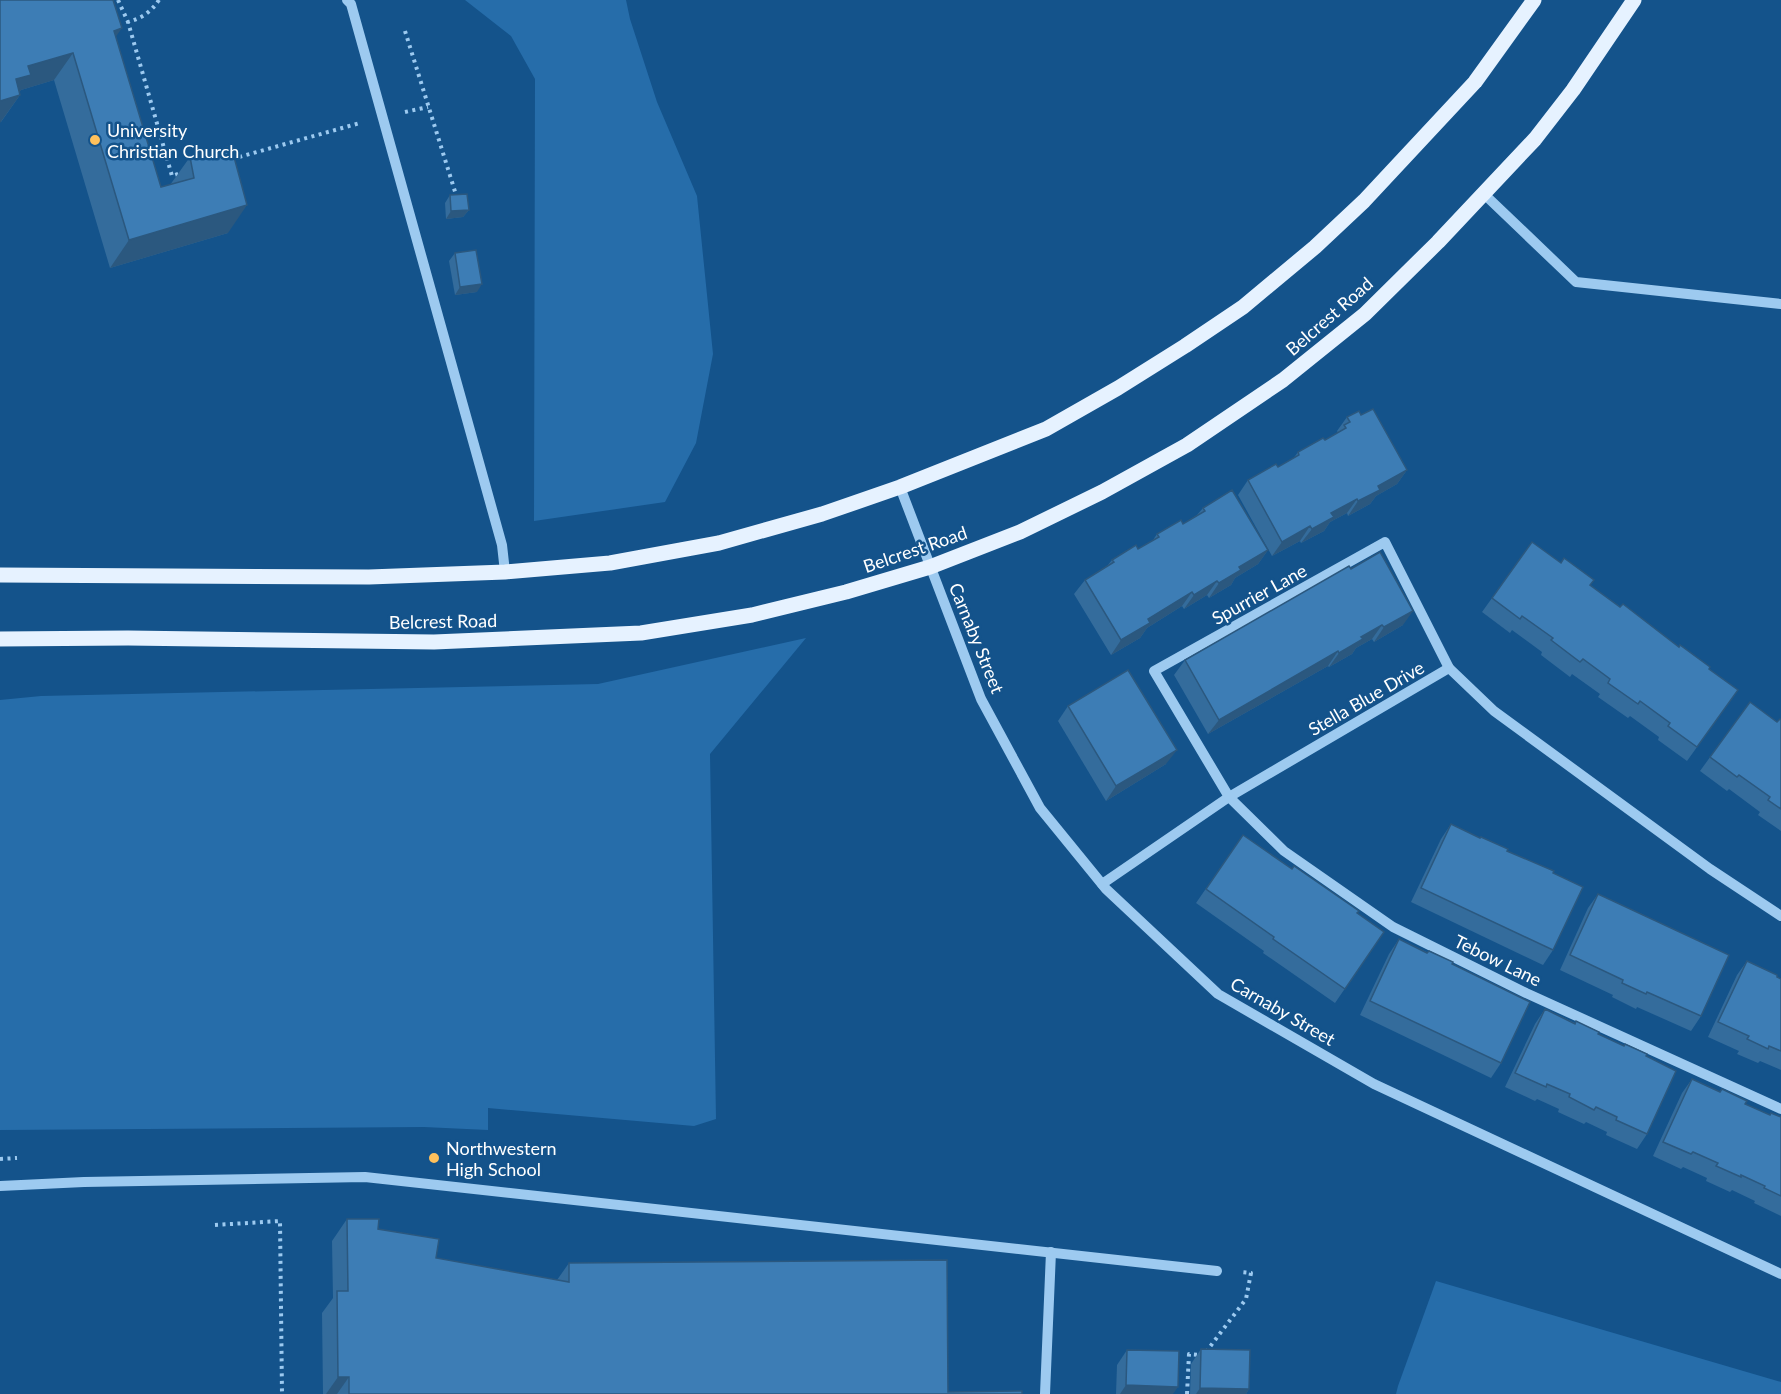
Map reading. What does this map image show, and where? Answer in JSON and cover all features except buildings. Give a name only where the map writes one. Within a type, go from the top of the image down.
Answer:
[{"type":"main road","points":[[0,575],[369,577],[505,572],[610,563],[719,543],[822,514],[900,487],[1046,429],[1118,388],[1243,307],[1315,247],[1379,186],[1475,82],[1534,0]]},
{"type":"main road","name":"Belcrest Road","points":[[2,639],[128,638],[434,642],[641,633],[752,615],[846,592],[930,567],[1020,532],[1102,492],[1187,445],[1283,380],[1365,314],[1438,242],[1541,131],[1573,90],[1634,0]]},
{"type":"street","points":[[347,0],[351,4],[502,545],[505,572]]},
{"type":"street","points":[[1484,194],[1576,282],[1781,304]]},
{"type":"street","name":"Carnaby Street","points":[[900,487],[981,699],[1034,798],[1102,884],[1218,994],[1374,1084],[1781,1274]]},
{"type":"street","name":"Spurrier Lane","points":[[1229,797],[1154,671],[1385,542],[1449,668]]},
{"type":"street","name":"Stella Blue Drive","points":[[1102,884],[1229,797],[1449,668],[1494,711],[1710,869],[1781,916]]},
{"type":"street","name":"Tebow Lane","points":[[1229,797],[1284,851],[1393,927],[1526,993],[1781,1109]]},
{"type":"street","points":[[0,1186],[84,1182],[365,1177],[1217,1270]]},
{"type":"street","points":[[1046,1394],[1051,1252]]},
{"type":"path","points":[[118,0],[128,22],[172,176],[183,173]]},
{"type":"path","points":[[128,22],[141,18],[159,0]]},
{"type":"path","points":[[405,31],[458,202]]},
{"type":"path","points":[[227,160],[383,117],[428,107]]},
{"type":"path","points":[[215,1225],[280,1221],[282,1394]]},
{"type":"path","points":[[1187,1394],[1189,1354],[1204,1355],[1246,1299],[1251,1273],[1217,1270]]},
{"type":"shaded area","points":[[465,0],[626,0],[657,102],[697,196],[713,354],[696,443],[665,502],[534,521],[535,79],[511,36]]},
{"type":"shaded area","points":[[806,638],[710,754],[716,1119],[694,1126],[488,1108],[488,1130],[424,1127],[0,1130],[0,700],[41,696],[598,684]]},
{"type":"shaded area","points":[[1436,1281],[1781,1382],[1781,1394],[1396,1394]]},
{"type":"place","name":"University Christian Church","points":[[95,140]]},
{"type":"place","name":"Northwestern High School","points":[[434,1158]]}]
